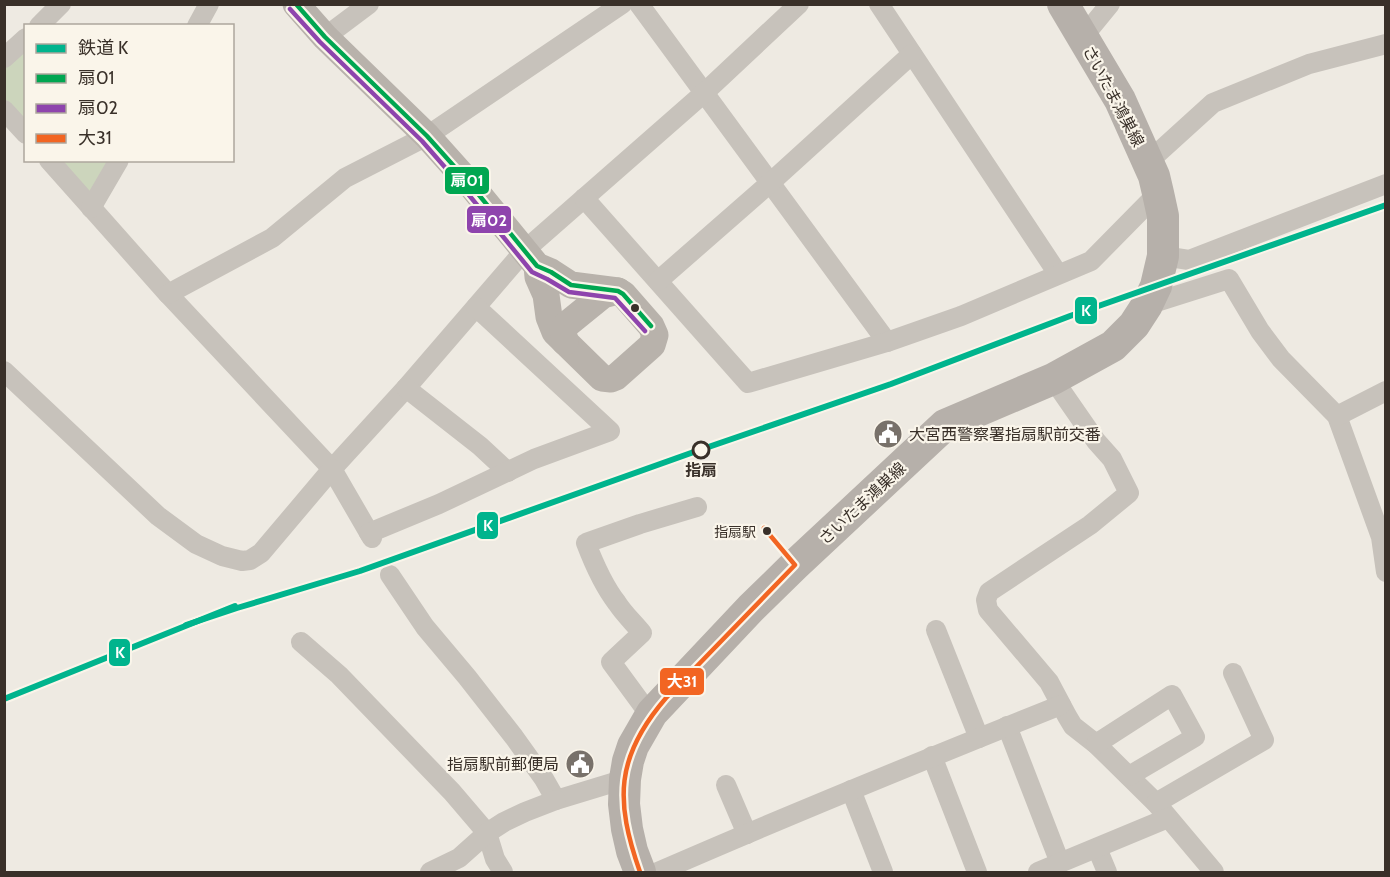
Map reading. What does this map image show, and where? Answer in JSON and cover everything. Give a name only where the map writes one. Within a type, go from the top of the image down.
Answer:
[{"type":"main road","name":"さいたま鴻巣線","points":[[639,873],[627,829],[624,804],[625,779],[633,746],[652,713],[751,608],[945,426],[1053,380],[1113,346],[1134,325],[1147,305],[1156,286],[1163,256],[1163,216],[1158,193],[1148,162],[1120,100],[1063,4]]},
{"type":"street","points":[[41,24],[61,4]]},
{"type":"street","points":[[197,24],[209,4]]},
{"type":"street","points":[[296,4],[325,37],[427,136],[531,258],[572,285],[618,291],[623,294],[651,326],[655,335],[652,345],[616,377],[602,378],[555,332],[549,317],[546,295],[531,258]]},
{"type":"street","points":[[325,37],[369,4]]},
{"type":"street","points":[[168,294],[272,238],[345,178],[427,136],[622,4]]},
{"type":"street","points":[[639,4],[887,342]]},
{"type":"street","points":[[4,371],[158,516],[196,544],[222,556],[242,561],[250,560],[261,553],[332,469],[476,307],[531,258],[584,198],[704,93],[799,4]]},
{"type":"street","points":[[879,4],[1058,274]]},
{"type":"street","points":[[1083,37],[1110,4]]},
{"type":"street","points":[[4,58],[24,40]]},
{"type":"street","points":[[1148,162],[1213,103],[1309,64],[1386,44]]},
{"type":"street","points":[[658,280],[770,183],[912,54]]},
{"type":"street","points":[[4,110],[24,132]]},
{"type":"street","points":[[51,162],[168,294],[332,469],[370,536],[534,459],[610,431],[476,307]]},
{"type":"street","points":[[91,208],[118,162]]},
{"type":"street","points":[[1163,256],[1189,260],[1386,184]]},
{"type":"street","points":[[584,198],[748,383],[887,342],[961,316],[1091,261],[1158,193]]},
{"type":"street","points":[[1147,305],[1229,279],[1260,331],[1281,359],[1337,416],[1381,537],[1386,572]]},
{"type":"street","points":[[565,342],[563,330],[566,325],[603,295],[618,291]]},
{"type":"street","points":[[1053,380],[1096,441],[1112,459],[1129,493],[1090,525],[989,592],[986,600],[988,610],[1048,682],[1073,726],[1096,744],[1162,810],[1214,873]]},
{"type":"street","points":[[406,388],[480,446],[508,472]]},
{"type":"street","points":[[1337,416],[1386,391]]},
{"type":"street","points":[[652,713],[644,707],[611,662],[642,633],[609,593],[586,543],[697,507]]},
{"type":"street","points":[[390,575],[425,627],[514,737],[556,800]]},
{"type":"street","points":[[936,630],[979,738]]},
{"type":"street","points":[[301,642],[339,675],[452,792],[487,833],[495,859],[503,873]]},
{"type":"street","points":[[1038,873],[1097,849],[1162,810],[1264,740],[1233,673]]},
{"type":"street","points":[[1096,744],[1172,695],[1195,736],[1129,776]]},
{"type":"street","points":[[658,873],[932,756],[1061,705]]},
{"type":"street","points":[[1007,726],[1060,863]]},
{"type":"street","points":[[932,756],[977,873]]},
{"type":"street","points":[[430,873],[459,858],[487,833],[504,822],[556,800],[625,779]]},
{"type":"street","points":[[726,785],[747,834]]},
{"type":"street","points":[[851,790],[883,873]]},
{"type":"street","points":[[1097,849],[1107,873]]},
{"type":"green space","points":[[24,47],[24,123],[5,100],[4,67]]},
{"type":"green space","points":[[58,162],[110,162],[90,198]]},
{"type":"rail line","name":"K","points":[[186,625],[360,571],[891,384],[1070,316],[1386,205]]},
{"type":"rail line","name":"K","points":[[4,699],[235,606]]},
{"type":"transit line","name":"扇01","points":[[296,4],[325,37],[427,136],[470,184],[537,266],[571,285],[618,291],[651,326]]},
{"type":"transit line","name":"扇02","points":[[290,9],[320,42],[422,141],[532,272],[569,292],[615,298],[645,331]]},
{"type":"transit line","name":"大31","points":[[640,872],[626,823],[624,780],[629,760],[637,740],[666,698],[795,565],[764,528]]},
{"type":"place","name":"大宮西警察署指扇駅前交番","points":[[888,434]]},
{"type":"place","name":"指扇","points":[[701,450]]},
{"type":"place","name":"指扇駅","points":[[767,531]]},
{"type":"place","name":"指扇駅前郵便局","points":[[580,764]]}]
